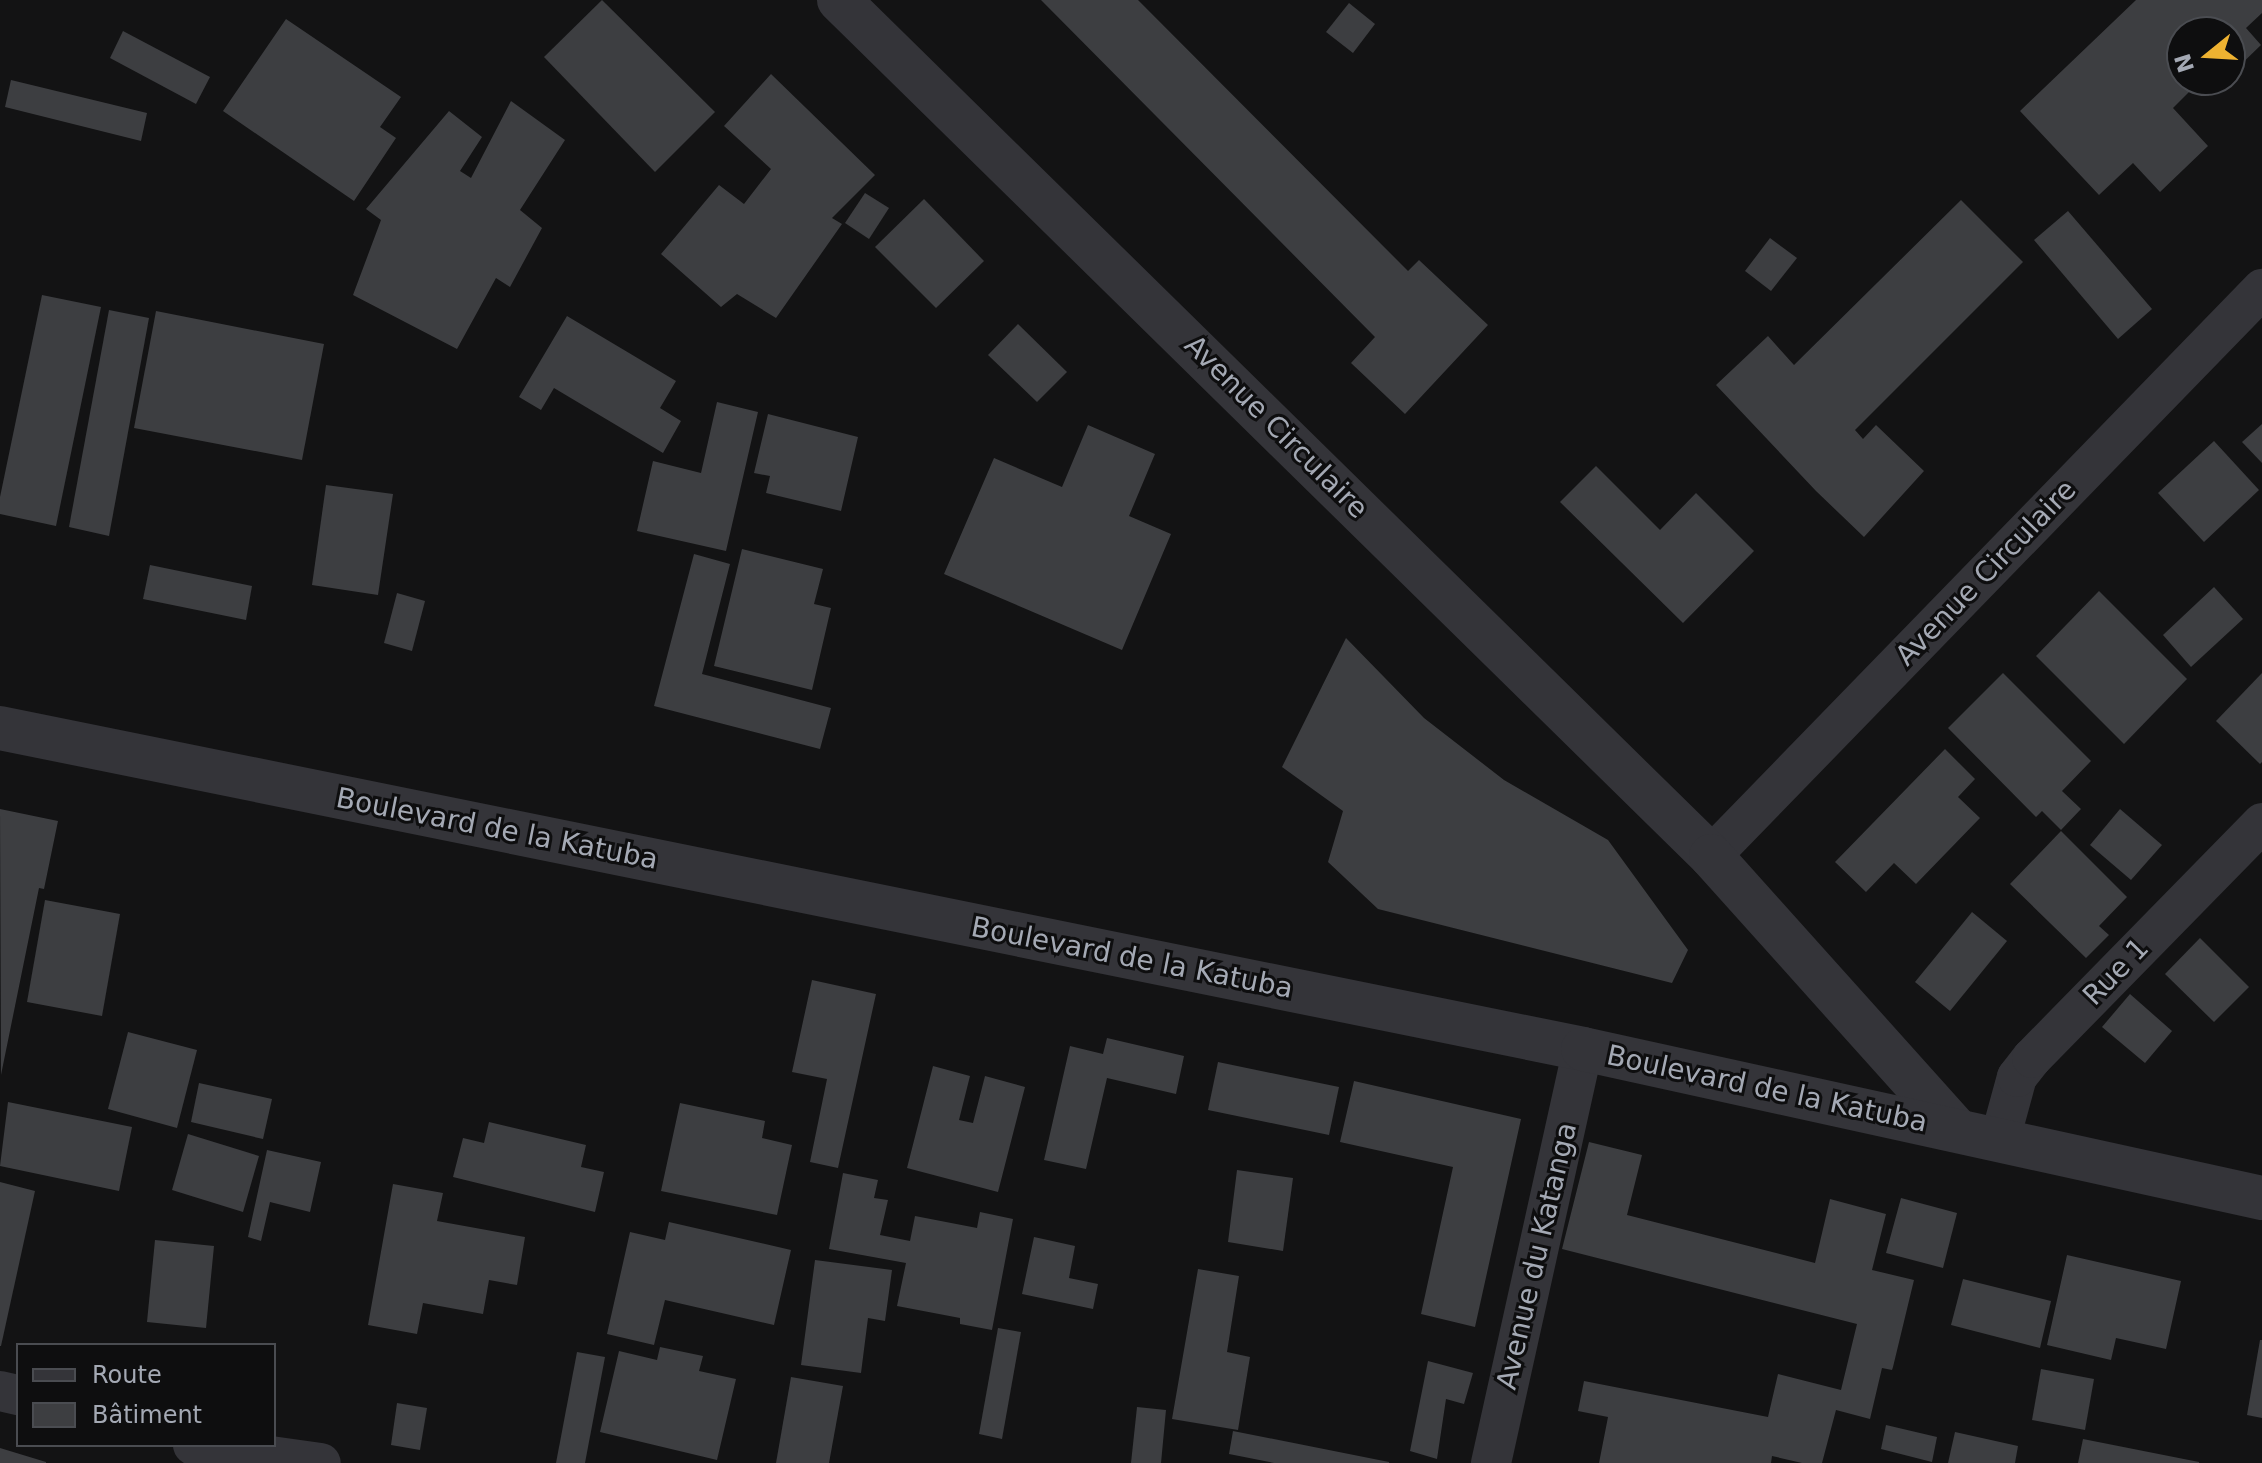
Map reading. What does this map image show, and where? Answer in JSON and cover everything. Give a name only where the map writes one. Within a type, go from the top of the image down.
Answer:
[{"type":"street","name":"Avenue Circulaire","points":[[839,0],[1711,856],[1956,1129]]},
{"type":"street","name":"Avenue Circulaire","points":[[1711,856],[2262,289]]},
{"type":"street","name":"Boulevard de la Katuba","points":[[0,728],[1583,1049],[2262,1198]]},
{"type":"street","name":"Rue 1","points":[[2000,1139],[2017,1077],[2032,1058],[2262,823]]},
{"type":"street","name":"Avenue du Katanga","points":[[1491,1463],[1583,1049]]},
{"type":"street","points":[[207,1447],[321,1463]]},
{"type":"building","points":[[602,0],[715,112],[655,172],[544,57]]},
{"type":"building","points":[[1041,0],[1138,0],[1408,271],[1419,260],[1488,325],[1405,414],[1351,363],[1375,337]]},
{"type":"building","points":[[2136,0],[2262,0],[2262,13],[2246,28],[2246,16],[2166,16],[2166,96],[2185,96],[2173,108],[2208,146],[2160,192],[2133,163],[2099,195],[2020,111]]},
{"type":"building","points":[[1349,3],[1375,24],[1353,53],[1326,32]]},
{"type":"building","points":[[286,19],[401,97],[380,127],[396,138],[354,201],[223,111]]},
{"type":"building","points":[[2246,28],[2261,45],[2246,60]]},
{"type":"building","points":[[123,31],[210,77],[196,104],[110,58]]},
{"type":"building","points":[[771,74],[875,175],[832,218],[842,224],[776,318],[737,294],[721,307],[661,254],[719,185],[744,204],[771,169],[724,126]]},
{"type":"building","points":[[11,80],[147,113],[141,141],[5,107]]},
{"type":"building","points":[[511,101],[565,140],[520,210],[542,228],[510,287],[496,278],[457,349],[353,295],[381,220],[366,209],[449,111],[482,137],[460,171],[471,178]]},
{"type":"building","points":[[865,193],[889,208],[869,239],[845,223]]},
{"type":"building","points":[[924,199],[984,261],[936,308],[875,247]]},
{"type":"building","points":[[1961,200],[2023,262],[1855,430],[1863,439],[1876,425],[1924,471],[1864,537],[1716,385],[1768,336],[1794,365]]},
{"type":"building","points":[[2068,211],[2152,309],[2118,339],[2034,240]]},
{"type":"building","points":[[1770,238],[1797,258],[1771,291],[1745,271]]},
{"type":"building","points":[[42,295],[101,307],[56,526],[0,514],[0,497]]},
{"type":"building","points":[[109,310],[149,318],[109,536],[69,527]]},
{"type":"building","points":[[156,311],[324,344],[302,460],[134,428]]},
{"type":"building","points":[[567,316],[676,381],[660,408],[681,421],[663,453],[554,388],[541,410],[519,397]]},
{"type":"building","points":[[1018,324],[1067,372],[1037,402],[988,355]]},
{"type":"building","points":[[717,402],[758,412],[726,551],[637,531],[653,461],[701,473]]},
{"type":"building","points":[[768,414],[858,437],[841,511],[766,493],[770,476],[754,473]]},
{"type":"building","points":[[2262,424],[2262,463],[2242,442]]},
{"type":"building","points":[[1088,425],[1155,454],[1129,516],[1171,534],[1122,650],[944,574],[994,458],[1062,487]]},
{"type":"building","points":[[2214,441],[2259,490],[2204,542],[2158,493]]},
{"type":"building","points":[[1596,466],[1660,530],[1696,493],[1754,551],[1683,623],[1560,502]]},
{"type":"building","points":[[326,485],[393,494],[378,595],[312,585]]},
{"type":"building","points":[[742,549],[823,569],[814,604],[831,608],[812,690],[714,666]]},
{"type":"building","points":[[694,554],[730,564],[702,674],[831,708],[820,749],[654,706]]},
{"type":"building","points":[[150,565],[252,586],[246,620],[143,599]]},
{"type":"building","points":[[2214,587],[2243,619],[2191,667],[2163,635]]},
{"type":"building","points":[[2099,591],[2187,679],[2124,744],[2036,656]]},
{"type":"building","points":[[397,593],[425,601],[412,651],[384,643]]},
{"type":"building","points":[[1346,638],[1424,718],[1504,780],[1608,840],[1688,950],[1672,983],[1378,909],[1328,862],[1343,811],[1282,767]]},
{"type":"building","points":[[2003,673],[2091,761],[2062,791],[2081,809],[2061,830],[2042,811],[2036,817],[1948,728]]},
{"type":"building","points":[[2262,673],[2262,762],[2260,764],[2216,721]]},
{"type":"building","points":[[1945,749],[1975,779],[1958,797],[1980,818],[1916,884],[1894,863],[1866,892],[1835,862]]},
{"type":"building","points":[[0,809],[58,821],[44,889],[39,888],[1,1075]]},
{"type":"building","points":[[2120,809],[2162,845],[2131,880],[2090,845]]},
{"type":"building","points":[[2061,831],[2127,897],[2099,926],[2109,935],[2086,958],[2010,884]]},
{"type":"building","points":[[45,900],[120,914],[102,1016],[27,1002]]},
{"type":"building","points":[[1972,912],[2007,941],[1950,1011],[1915,982]]},
{"type":"building","points":[[2200,938],[2249,987],[2214,1022],[2165,974]]},
{"type":"building","points":[[812,980],[876,994],[838,1168],[810,1162],[827,1079],[792,1072]]},
{"type":"building","points":[[2130,994],[2172,1031],[2145,1063],[2102,1027]]},
{"type":"building","points":[[128,1032],[197,1050],[177,1128],[108,1109]]},
{"type":"building","points":[[1107,1038],[1184,1056],[1176,1094],[1107,1078],[1086,1169],[1044,1160],[1070,1046],[1103,1054]]},
{"type":"building","points":[[1218,1062],[1339,1087],[1329,1135],[1208,1110]]},
{"type":"building","points":[[933,1066],[970,1076],[959,1120],[973,1123],[985,1076],[1025,1087],[998,1192],[907,1168]]},
{"type":"building","points":[[1354,1081],[1521,1119],[1475,1327],[1421,1314],[1453,1167],[1340,1142]]},
{"type":"building","points":[[199,1083],[272,1099],[263,1139],[191,1122]]},
{"type":"building","points":[[8,1102],[132,1127],[119,1191],[0,1166]]},
{"type":"building","points":[[680,1103],[765,1121],[762,1138],[792,1145],[777,1215],[661,1191]]},
{"type":"building","points":[[489,1122],[586,1145],[581,1167],[604,1172],[595,1212],[453,1177],[463,1138],[484,1143]]},
{"type":"building","points":[[188,1134],[259,1156],[243,1212],[172,1190]]},
{"type":"building","points":[[1589,1142],[1642,1155],[1627,1215],[1815,1263],[1830,1199],[1886,1214],[1872,1270],[1914,1280],[1893,1367],[1892,1370],[1882,1368],[1870,1419],[1836,1410],[1822,1463],[1802,1463],[1772,1456],[1771,1463],[1599,1463],[1608,1417],[1578,1411],[1584,1381],[1768,1417],[1778,1374],[1841,1390],[1857,1324],[1562,1249]]},
{"type":"building","points":[[267,1150],[321,1162],[310,1212],[270,1202],[261,1241],[248,1237]]},
{"type":"building","points":[[1237,1170],[1293,1178],[1283,1251],[1228,1242]]},
{"type":"building","points":[[843,1173],[878,1180],[874,1198],[888,1200],[880,1235],[910,1241],[915,1216],[977,1228],[980,1212],[1013,1219],[992,1330],[960,1324],[960,1318],[897,1306],[906,1263],[829,1249]]},
{"type":"building","points":[[0,1182],[35,1191],[1,1346],[0,1346]]},
{"type":"building","points":[[393,1184],[443,1193],[437,1221],[525,1237],[517,1285],[489,1280],[483,1314],[423,1303],[417,1334],[368,1325]]},
{"type":"building","points":[[1901,1198],[1957,1213],[1943,1268],[1886,1253]]},
{"type":"building","points":[[669,1222],[791,1250],[774,1325],[665,1300],[654,1345],[607,1334],[630,1232],[665,1240]]},
{"type":"building","points":[[1034,1237],[1075,1246],[1069,1278],[1098,1284],[1093,1309],[1022,1294]]},
{"type":"building","points":[[155,1240],[214,1246],[206,1328],[147,1322]]},
{"type":"building","points":[[2067,1255],[2181,1281],[2166,1349],[2116,1338],[2111,1360],[2047,1345]]},
{"type":"building","points":[[815,1260],[892,1270],[885,1321],[868,1318],[861,1373],[801,1365]]},
{"type":"building","points":[[1198,1269],[1239,1276],[1227,1352],[1250,1357],[1238,1430],[1172,1419]]},
{"type":"building","points":[[1963,1279],[2051,1301],[2040,1348],[1951,1325]]},
{"type":"building","points":[[998,1328],[1021,1332],[1002,1439],[979,1434]]},
{"type":"building","points":[[2262,1340],[2262,1418],[2247,1415]]},
{"type":"building","points":[[660,1347],[703,1356],[699,1371],[736,1379],[717,1460],[600,1432],[619,1351],[657,1360]]},
{"type":"building","points":[[577,1352],[605,1357],[585,1463],[556,1463]]},
{"type":"building","points":[[1428,1361],[1473,1373],[1464,1404],[1446,1399],[1437,1459],[1410,1451]]},
{"type":"building","points":[[2041,1369],[2094,1379],[2085,1430],[2032,1420]]},
{"type":"building","points":[[791,1377],[843,1386],[829,1463],[776,1463]]},
{"type":"building","points":[[397,1403],[427,1408],[420,1450],[391,1445]]},
{"type":"building","points":[[1137,1407],[1166,1410],[1161,1463],[1131,1463]]},
{"type":"building","points":[[1886,1425],[1937,1437],[1932,1462],[1881,1449]]},
{"type":"building","points":[[1233,1431],[1389,1463],[1274,1463],[1229,1454]]},
{"type":"building","points":[[1955,1432],[2018,1446],[2015,1463],[1948,1463]]},
{"type":"building","points":[[2083,1439],[2199,1462],[2199,1463],[2078,1463]]},
{"type":"building","points":[[0,1448],[46,1462],[46,1463],[0,1463]]}]
